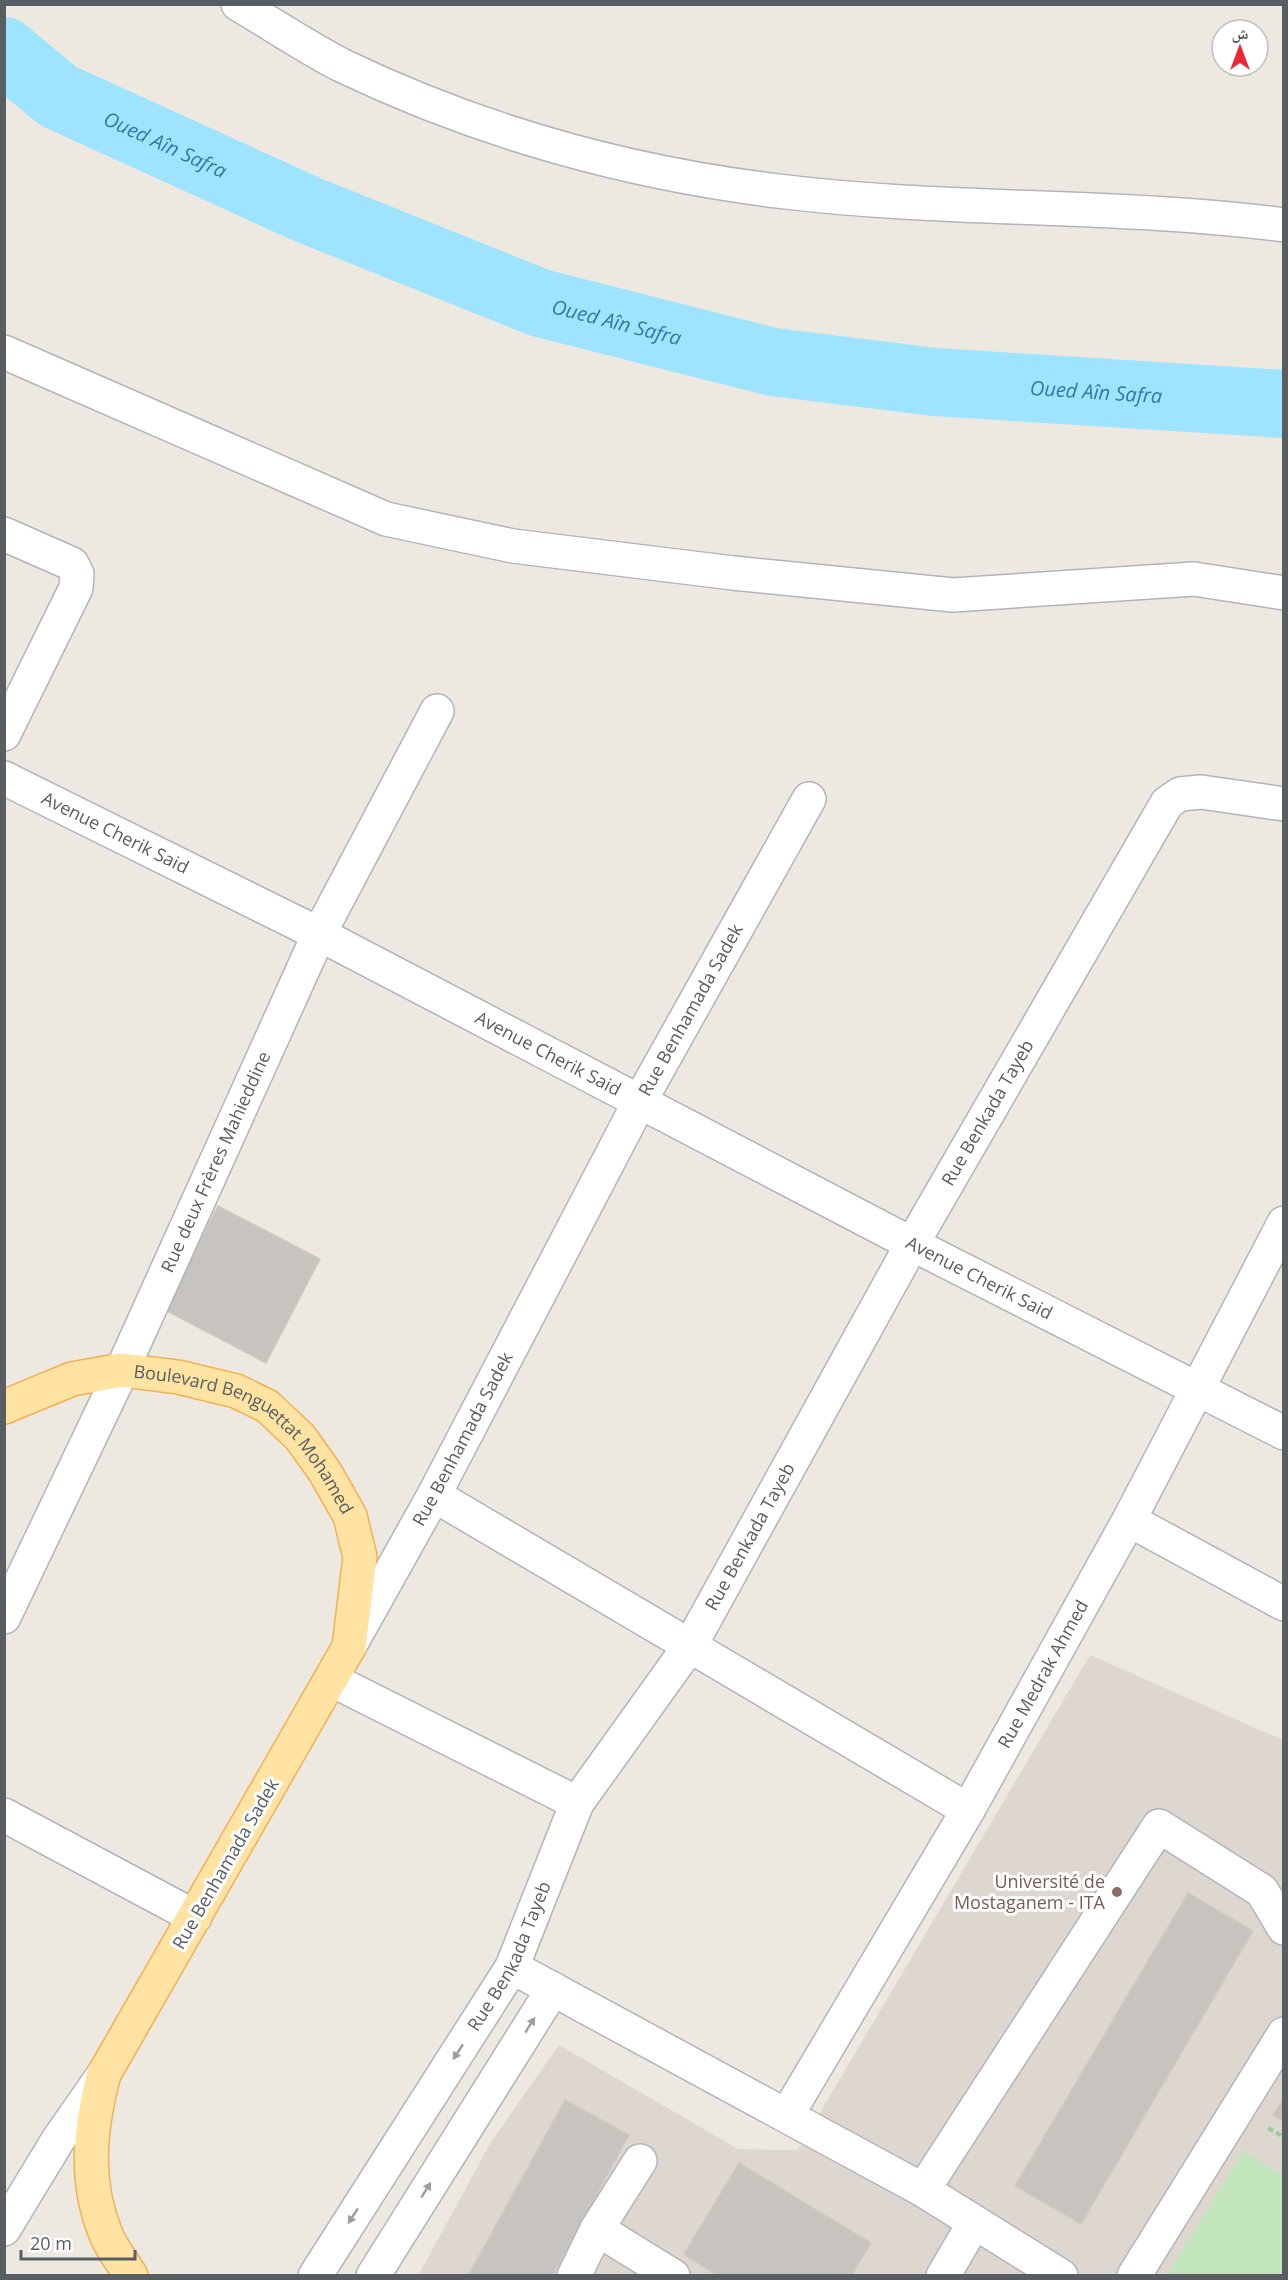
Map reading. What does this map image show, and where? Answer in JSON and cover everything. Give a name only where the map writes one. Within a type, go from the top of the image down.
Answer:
[{"type":"main road","name":"Boulevard Benguettat Mohamed","points":[[4,1407],[72,1379],[122,1370],[178,1377],[236,1391],[267,1406],[300,1437],[325,1472],[350,1516],[360,1557],[349,1647]]},
{"type":"main road","name":"Rue Benhamada Sadek","points":[[131,2276],[105,2233],[93,2184],[90,2147],[93,2116],[104,2074],[349,1647]]},
{"type":"street","points":[[237,4],[339,63],[415,98],[511,132],[635,166],[778,191],[839,197],[1211,218],[1284,225]]},
{"type":"street","points":[[4,352],[386,519],[513,546],[733,573],[952,595],[1194,579],[1284,593]]},
{"type":"street","points":[[4,534],[72,564],[77,574],[76,588],[4,734]]},
{"type":"street","name":"Rue deux Frères Mahieddine","points":[[4,1617],[122,1370],[319,934],[437,711]]},
{"type":"street","name":"Avenue Cherik Said","points":[[4,778],[319,934],[912,1244],[1284,1433]]},
{"type":"street","name":"Rue Benkada Tayeb","points":[[315,2276],[512,1967],[577,1803],[691,1644],[912,1244],[1167,803],[1180,794],[1201,792],[1284,804]]},
{"type":"street","name":"Rue Benhamada Sadek","points":[[349,1647],[434,1495],[640,1101],[808,799]]},
{"type":"street","name":"Rue Medrak Ahmed","points":[[787,2115],[968,1810],[1129,1520],[1284,1223]]},
{"type":"street","points":[[434,1495],[691,1644],[968,1810]]},
{"type":"street","points":[[1129,1520],[1283,1602]]},
{"type":"street","points":[[332,1680],[577,1803]]},
{"type":"street","points":[[4,1815],[195,1917]]},
{"type":"street","points":[[923,2190],[1159,1826],[1262,1891],[1284,1928]]},
{"type":"street","points":[[512,1967],[923,2190],[1060,2276]]},
{"type":"street","points":[[373,2276],[553,1989]]},
{"type":"street","points":[[1134,2276],[1284,2034]]},
{"type":"street","name":"Rue Benhamada Sadek","points":[[4,2229],[58,2140],[104,2074]]},
{"type":"street","points":[[574,2276],[597,2229],[640,2161]]},
{"type":"street","points":[[943,2276],[974,2223]]},
{"type":"street","points":[[597,2229],[673,2276]]},
{"type":"shaded area","name":"Université de Mostaganem - ITA","points":[[1090,1655],[1283,1740],[1283,2275],[418,2276],[491,2142],[559,2045],[738,2149],[798,2150]]},
{"type":"green space","points":[[1243,2151],[1283,2176],[1283,2275],[1167,2275]]},
{"type":"building","points":[[218,1206],[320,1259],[266,1363],[163,1309]]},
{"type":"building","points":[[1188,1893],[1253,1931],[1081,2224],[1015,2186]]},
{"type":"building","points":[[1284,2098],[1284,2121],[1273,2115]]},
{"type":"building","points":[[565,2100],[629,2135],[552,2276],[468,2276]]},
{"type":"building","points":[[739,2163],[871,2243],[851,2276],[718,2276],[684,2254]]},
{"type":"waterway","name":"Oued Aîn Safra","points":[[4,51],[58,96],[306,209],[540,303],[773,362],[935,382],[1284,404]]},
{"type":"place","name":"Université de Mostaganem - ITA","points":[[1117,1892]]}]
